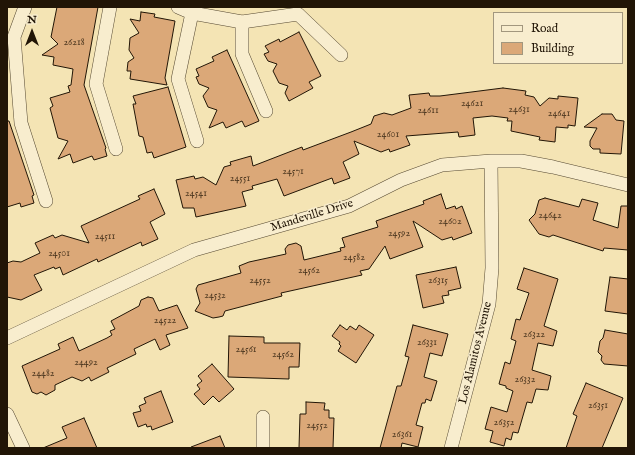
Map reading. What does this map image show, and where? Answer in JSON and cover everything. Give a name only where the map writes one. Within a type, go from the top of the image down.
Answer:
[{"type":"street","points":[[25,7],[14,37],[21,123],[46,201]]},
{"type":"street","points":[[110,7],[96,84],[116,149]]},
{"type":"street","points":[[178,7],[192,13],[242,22],[298,14],[341,55]]},
{"type":"street","points":[[192,13],[178,79],[197,141]]},
{"type":"street","points":[[242,22],[242,54],[266,111]]},
{"type":"street","name":"Mandeville Drive","points":[[7,338],[194,250],[349,206],[401,180],[442,165],[491,161],[521,161],[628,185]]},
{"type":"street","name":"Los Alamitos Avenue","points":[[451,448],[489,304],[492,268],[491,161]]},
{"type":"street","points":[[7,414],[22,448]]},
{"type":"street","points":[[263,417],[263,448]]},
{"type":"building","points":[[57,7],[98,7],[84,85],[106,148],[107,156],[94,160],[92,156],[73,163],[70,154],[58,159],[68,141],[58,138],[50,108],[53,106],[50,98],[70,92],[68,86],[71,85],[73,69],[53,65],[54,57],[42,55],[58,44],[51,37]]},
{"type":"building","points":[[141,12],[155,14],[154,17],[175,21],[165,78],[167,85],[130,79],[131,71],[127,71],[128,62],[134,58],[129,50],[130,38],[139,33],[130,19],[140,21]]},
{"type":"building","points":[[299,32],[321,76],[309,82],[313,88],[289,101],[285,93],[288,86],[279,83],[273,71],[277,64],[268,61],[264,54],[269,52],[265,46],[279,39],[280,42]]},
{"type":"building","points":[[227,50],[259,121],[245,127],[242,121],[226,128],[223,122],[209,128],[217,110],[208,107],[203,96],[209,88],[199,84],[196,77],[199,76],[196,69],[214,61],[212,57]]},
{"type":"building","points":[[168,87],[186,147],[154,158],[152,152],[147,153],[143,137],[139,136],[133,104],[136,104],[133,96]]},
{"type":"building","points":[[503,88],[526,91],[525,95],[534,97],[540,106],[549,98],[558,99],[558,96],[578,98],[575,126],[568,125],[568,128],[556,127],[555,142],[539,140],[540,137],[511,131],[512,121],[507,121],[508,118],[492,116],[473,118],[475,135],[459,137],[458,132],[406,136],[410,145],[390,152],[389,149],[381,152],[354,141],[359,154],[343,162],[350,178],[334,184],[332,178],[284,196],[277,179],[252,186],[253,189],[242,192],[246,206],[196,217],[194,208],[183,208],[176,180],[194,176],[195,179],[203,177],[216,185],[224,167],[231,165],[230,162],[251,156],[253,166],[302,147],[303,150],[371,124],[374,116],[384,113],[392,115],[411,108],[409,95],[429,93],[430,96],[440,96]]},
{"type":"building","points":[[602,114],[612,114],[616,120],[624,121],[621,154],[600,153],[600,149],[593,149],[590,146],[590,141],[597,128],[584,127]]},
{"type":"building","points":[[7,121],[9,121],[34,195],[32,196],[34,203],[21,207],[20,203],[7,207]]},
{"type":"building","points":[[154,189],[165,214],[150,222],[158,239],[142,246],[141,242],[98,262],[97,259],[63,275],[60,267],[55,269],[54,267],[34,275],[42,290],[21,300],[7,297],[7,263],[13,261],[21,262],[40,253],[35,243],[53,235],[55,238],[62,235],[89,243],[81,226],[140,199],[138,196]]},
{"type":"building","points":[[441,194],[446,209],[455,206],[456,209],[462,206],[472,233],[453,240],[452,237],[442,240],[413,221],[423,247],[390,259],[385,246],[369,269],[360,271],[362,275],[281,293],[282,296],[225,311],[223,316],[219,317],[213,318],[195,311],[200,303],[196,289],[198,285],[241,273],[239,266],[249,262],[286,254],[285,249],[288,245],[296,243],[301,246],[304,260],[341,251],[340,248],[345,247],[342,238],[378,227],[376,221],[424,204],[423,201]]},
{"type":"building","points":[[545,198],[579,207],[582,199],[598,203],[593,220],[618,228],[621,206],[628,206],[628,250],[604,248],[603,251],[553,235],[549,237],[539,234],[529,220],[535,214],[539,200]]},
{"type":"building","points":[[456,267],[461,288],[448,291],[449,295],[442,296],[444,303],[423,308],[416,275]]},
{"type":"building","points":[[524,268],[558,279],[544,326],[557,331],[553,346],[538,343],[532,370],[551,376],[548,390],[536,389],[532,403],[527,402],[518,433],[513,432],[511,440],[506,438],[504,446],[490,442],[493,431],[485,429],[491,407],[507,412],[513,391],[506,388],[506,386],[499,384],[505,362],[510,364],[516,341],[511,339],[516,319],[520,320],[529,293],[517,289]]},
{"type":"building","points":[[610,277],[628,279],[628,314],[605,311]]},
{"type":"building","points":[[148,297],[153,298],[159,311],[177,305],[188,328],[166,335],[170,345],[160,350],[155,339],[134,349],[136,354],[107,368],[109,372],[91,381],[89,377],[82,381],[72,377],[55,385],[55,390],[46,395],[41,392],[37,394],[32,392],[22,366],[60,349],[58,344],[73,337],[79,351],[107,338],[112,335],[110,331],[115,329],[111,321],[139,306],[141,300]]},
{"type":"building","points":[[340,325],[347,330],[350,326],[356,330],[359,325],[374,335],[356,363],[338,351],[341,346],[339,344],[340,342],[332,336]]},
{"type":"building","points":[[413,325],[448,334],[442,356],[430,353],[424,377],[437,381],[431,401],[426,399],[425,403],[422,403],[416,425],[423,427],[418,447],[402,443],[401,448],[380,448],[397,386],[401,386],[409,357],[405,356]]},
{"type":"building","points":[[605,330],[628,334],[628,366],[604,364],[601,360],[602,356],[598,352],[600,341],[603,338]]},
{"type":"building","points":[[229,336],[264,337],[264,343],[300,343],[299,367],[289,367],[289,379],[228,377]]},
{"type":"building","points":[[212,364],[234,389],[219,402],[213,396],[204,405],[194,394],[200,389],[197,385],[202,381],[198,376]]},
{"type":"building","points":[[586,383],[623,398],[602,448],[566,448],[577,416],[573,414]]},
{"type":"building","points":[[161,391],[173,422],[152,430],[151,426],[147,427],[146,424],[138,427],[133,413],[141,411],[139,406],[146,403],[144,398]]},
{"type":"building","points":[[306,402],[325,403],[324,410],[329,410],[329,418],[334,418],[333,448],[299,448],[300,414],[306,414]]},
{"type":"building","points":[[84,418],[97,448],[43,448],[67,438],[62,427]]},
{"type":"building","points":[[220,436],[225,448],[191,448],[191,447]]}]
